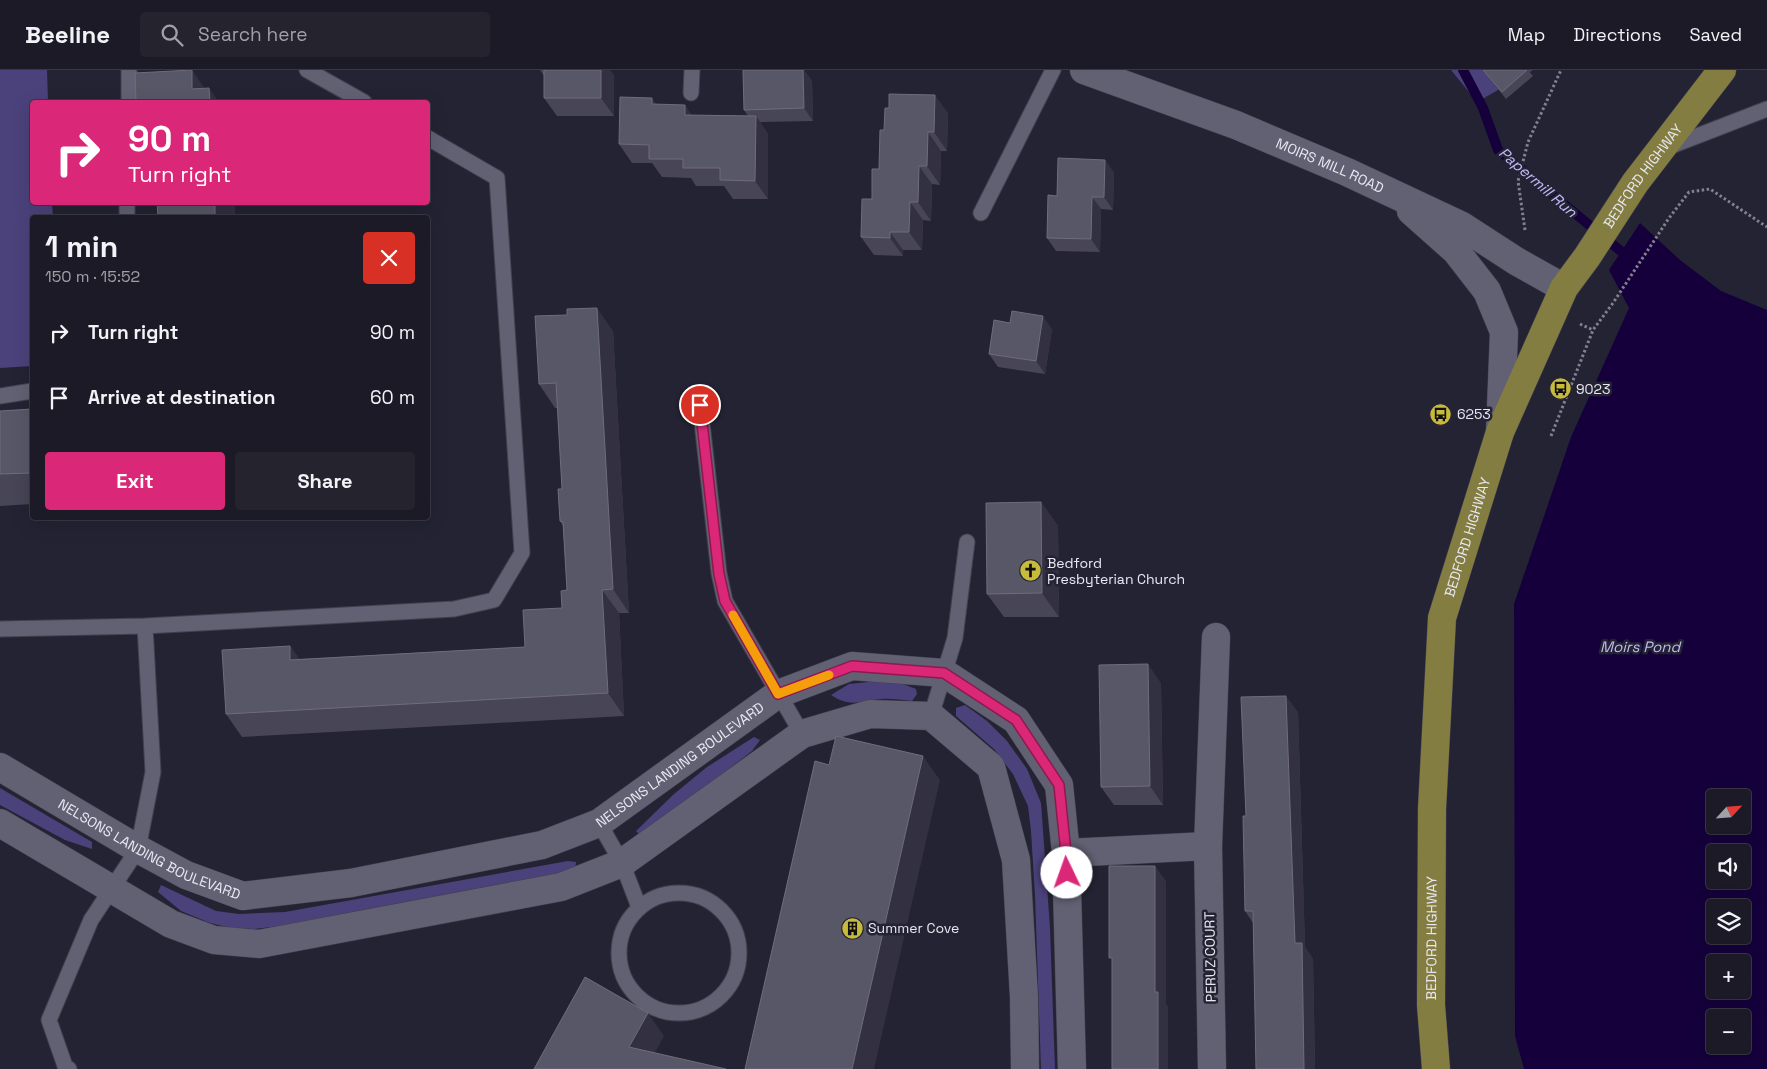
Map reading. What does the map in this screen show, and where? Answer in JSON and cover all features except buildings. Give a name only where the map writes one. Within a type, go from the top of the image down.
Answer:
[{"type":"main road","name":"BEDFORD HIGHWAY","points":[[1436,1069],[1432,1005],[1432,809],[1442,618],[1500,432],[1564,288],[1587,257],[1635,183],[1722,70]]},
{"type":"street","name":"MOIRS MILL ROAD","points":[[1084,70],[1236,125],[1390,192],[1462,226],[1516,261],[1564,288]]},
{"type":"street","points":[[1390,192],[1456,251],[1486,291],[1504,332],[1500,432]]},
{"type":"street","name":"PERUZ COURT","points":[[1212,1069],[1208,846],[1216,638]]},
{"type":"street","name":"NELSONS LANDING BOULEVARD","points":[[0,768],[186,875],[243,896],[351,883],[542,845],[599,823],[778,694],[852,666],[944,673],[1016,720],[1059,785],[1066,853],[1072,1069]]},
{"type":"street","points":[[0,824],[171,924],[214,940],[259,944],[561,887],[622,863],[802,734],[870,714],[930,716],[991,767],[1016,860],[1024,997],[1024,1069]]},
{"type":"street","points":[[1066,853],[1208,846]]},
{"type":"lane","points":[[129,70],[129,100]]},
{"type":"lane","points":[[307,70],[360,100]]},
{"type":"lane","points":[[691,93],[692,70]]},
{"type":"lane","points":[[981,213],[1053,70]]},
{"type":"lane","points":[[1660,150],[1767,109]]},
{"type":"lane","points":[[0,629],[145,626],[454,609],[494,600],[522,553],[497,178],[430,139]]},
{"type":"lane","points":[[0,396],[30,392]]},
{"type":"lane","points":[[700,405],[719,574],[725,601],[802,734]]},
{"type":"lane","points":[[930,716],[956,638],[967,542]]},
{"type":"lane","points":[[69,1069],[65,1066],[49,1020],[91,920],[138,849],[153,772],[145,626]]},
{"type":"lane","points":[[599,823],[622,863],[639,907]]},
{"type":"lane","points":[[676,893],[696,895],[714,904],[728,918],[736,936],[739,956],[735,975],[729,986],[710,1005],[692,1012],[672,1013],[653,1008],[637,997],[625,981],[619,962],[619,942],[627,923],[639,907],[656,897],[676,893]]},
{"type":"path","points":[[1518,181],[1528,142],[1561,70]]},
{"type":"path","points":[[1551,436],[1593,330],[1669,218],[1689,192],[1710,189],[1767,228]]},
{"type":"shaded area","points":[[0,70],[47,70],[48,100],[30,100],[30,205],[52,205],[53,215],[30,215],[30,366],[0,368]]},
{"type":"shaded area","points":[[1451,70],[1533,70],[1477,102]]},
{"type":"shaded area","points":[[879,681],[903,684],[916,689],[917,694],[912,701],[885,699],[855,703],[838,699],[831,695],[849,684]]},
{"type":"shaded area","points":[[965,705],[987,721],[1007,741],[1027,769],[1041,803],[1050,928],[1055,1069],[1041,1069],[1035,895],[1028,806],[1013,774],[994,749],[956,716],[956,708]]},
{"type":"shaded area","points":[[754,737],[760,740],[752,751],[642,837],[636,831],[674,794],[707,767]]},
{"type":"shaded area","points":[[0,788],[92,842],[92,849],[65,840],[0,805]]},
{"type":"shaded area","points":[[568,861],[576,862],[575,871],[332,920],[253,929],[231,928],[210,923],[181,911],[158,892],[161,885],[216,911],[239,914],[285,912]]},
{"type":"water","name":"Moirs Pond","points":[[1640,223],[1680,260],[1721,291],[1767,310],[1767,1069],[1524,1069],[1515,1036],[1514,604],[1571,437],[1629,308],[1609,270]]},
{"type":"waterway","name":"Papermill Run","points":[[1463,70],[1483,108],[1498,150],[1622,252]]},
{"type":"slow traffic","points":[[733,615],[778,694],[829,675]]},
{"type":"place","name":"9023","points":[[1560,389]]},
{"type":"place","name":"6253","points":[[1441,414]]},
{"type":"place","name":"Bedford Presbyterian Church","points":[[1031,571]]},
{"type":"place","name":"Summer Cove","points":[[852,928]]},
{"type":"route","points":[[700,405],[719,574],[725,601],[778,694],[852,666],[944,673],[1016,720],[1059,785],[1067,873]]}]
